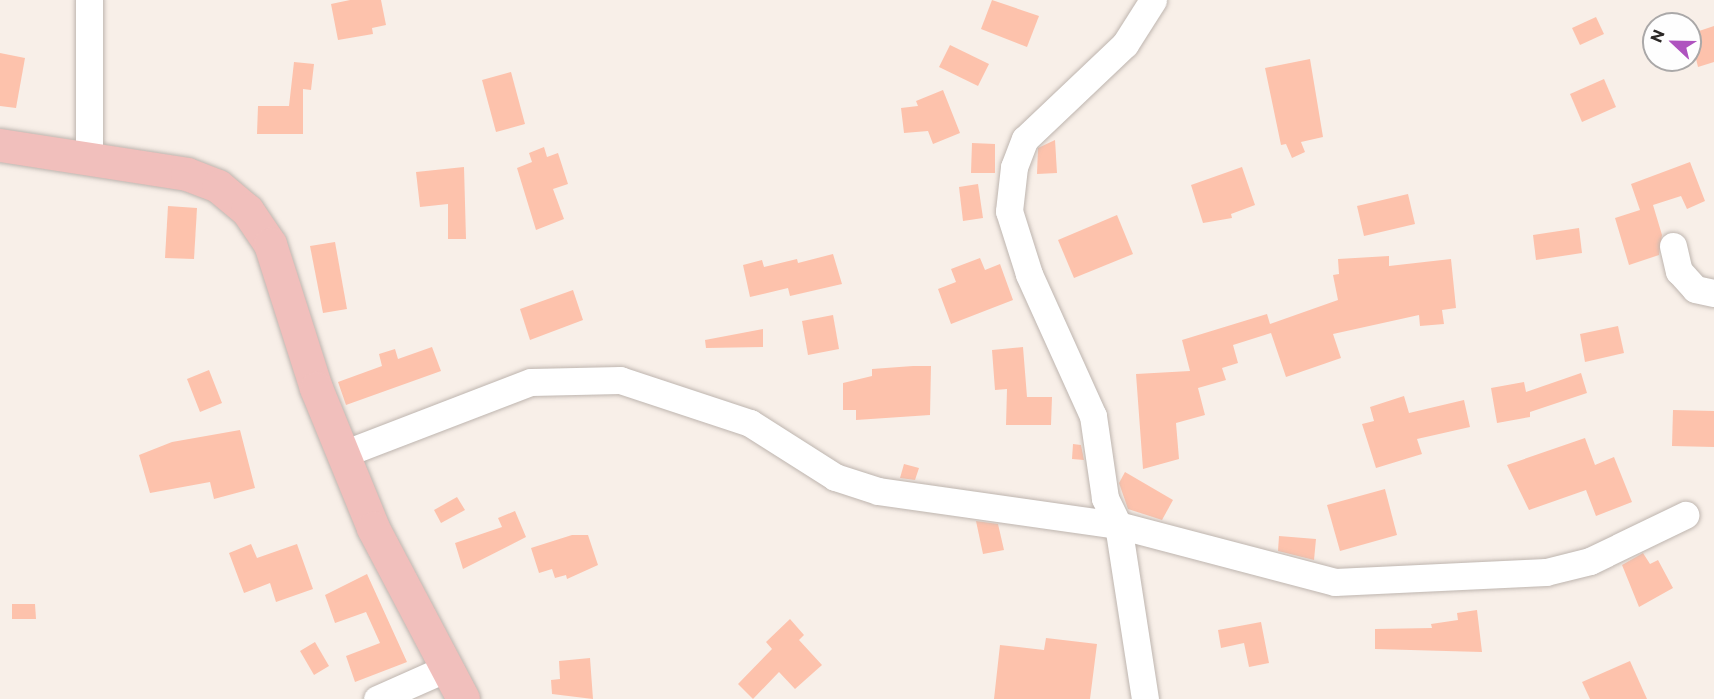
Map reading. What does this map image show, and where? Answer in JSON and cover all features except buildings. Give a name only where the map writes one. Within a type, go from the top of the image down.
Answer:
[{"type":"main road","points":[[0,145],[187,174],[218,186],[247,210],[270,244],[343,454],[373,528],[463,699]]},
{"type":"street","points":[[88,158],[89,0]]},
{"type":"street","points":[[1144,699],[1118,525],[1105,498],[1093,416],[1029,274],[1009,211],[1014,167],[1025,139],[1125,44],[1153,0]]},
{"type":"street","points":[[1673,246],[1679,271],[1695,289],[1714,293]]},
{"type":"street","points":[[343,454],[531,382],[620,380],[750,423],[835,477],[878,491],[1118,525],[1335,582],[1546,572],[1590,561],[1685,515]]},
{"type":"street","points":[[377,699],[447,668]]}]
